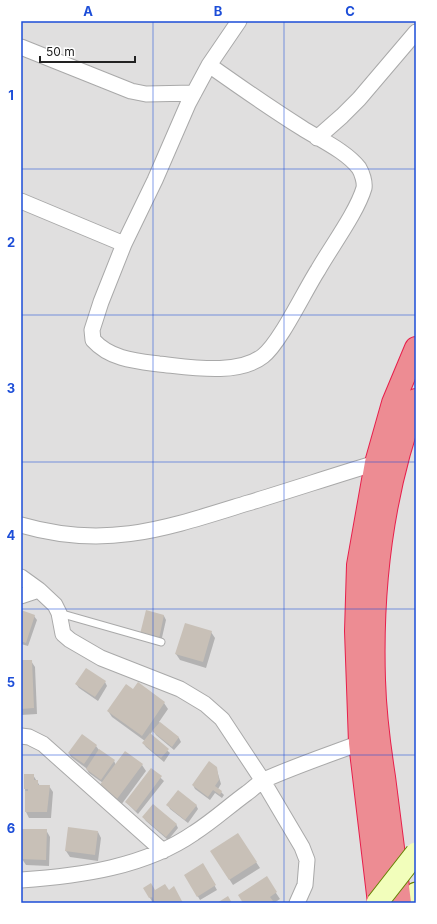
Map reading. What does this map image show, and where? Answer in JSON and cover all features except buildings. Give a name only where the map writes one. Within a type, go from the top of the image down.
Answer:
[{"type":"highway","points":[[378,903],[360,742],[356,630],[358,564],[376,463],[393,403],[416,348]]},
{"type":"highway","points":[[400,903],[376,720],[373,631],[377,570],[390,484],[405,430],[416,400]]},
{"type":"street","points":[[209,65],[262,103],[327,143],[359,168],[362,175],[364,188],[345,225],[281,332],[263,356],[252,362],[222,369],[197,368],[114,356],[99,347],[93,340],[92,330],[101,302],[124,244],[194,93],[209,65],[239,21]]},
{"type":"street","points":[[317,138],[359,99],[416,32]]},
{"type":"street","points":[[21,47],[131,92],[146,94],[194,93]]},
{"type":"street","points":[[21,201],[124,244]]},
{"type":"street","points":[[21,524],[42,531],[84,536],[126,535],[140,533],[167,528],[376,463]]},
{"type":"street","points":[[21,577],[55,604],[59,613],[63,634],[70,640],[101,658],[180,689],[214,711],[263,781],[299,841],[307,860],[305,884],[297,903]]},
{"type":"street","points":[[21,596],[39,590]]},
{"type":"street","points":[[21,736],[29,737],[43,744],[163,851]]},
{"type":"street","points":[[21,880],[51,878],[95,871],[131,862],[163,851],[180,843],[196,832],[263,781],[360,742]]},
{"type":"street","points":[[378,903],[416,853]]},
{"type":"street","points":[[409,903],[416,893]]},
{"type":"lane","points":[[59,613],[161,642]]},
{"type":"shaded area","points":[[21,21],[416,21],[416,903],[21,903]]}]
